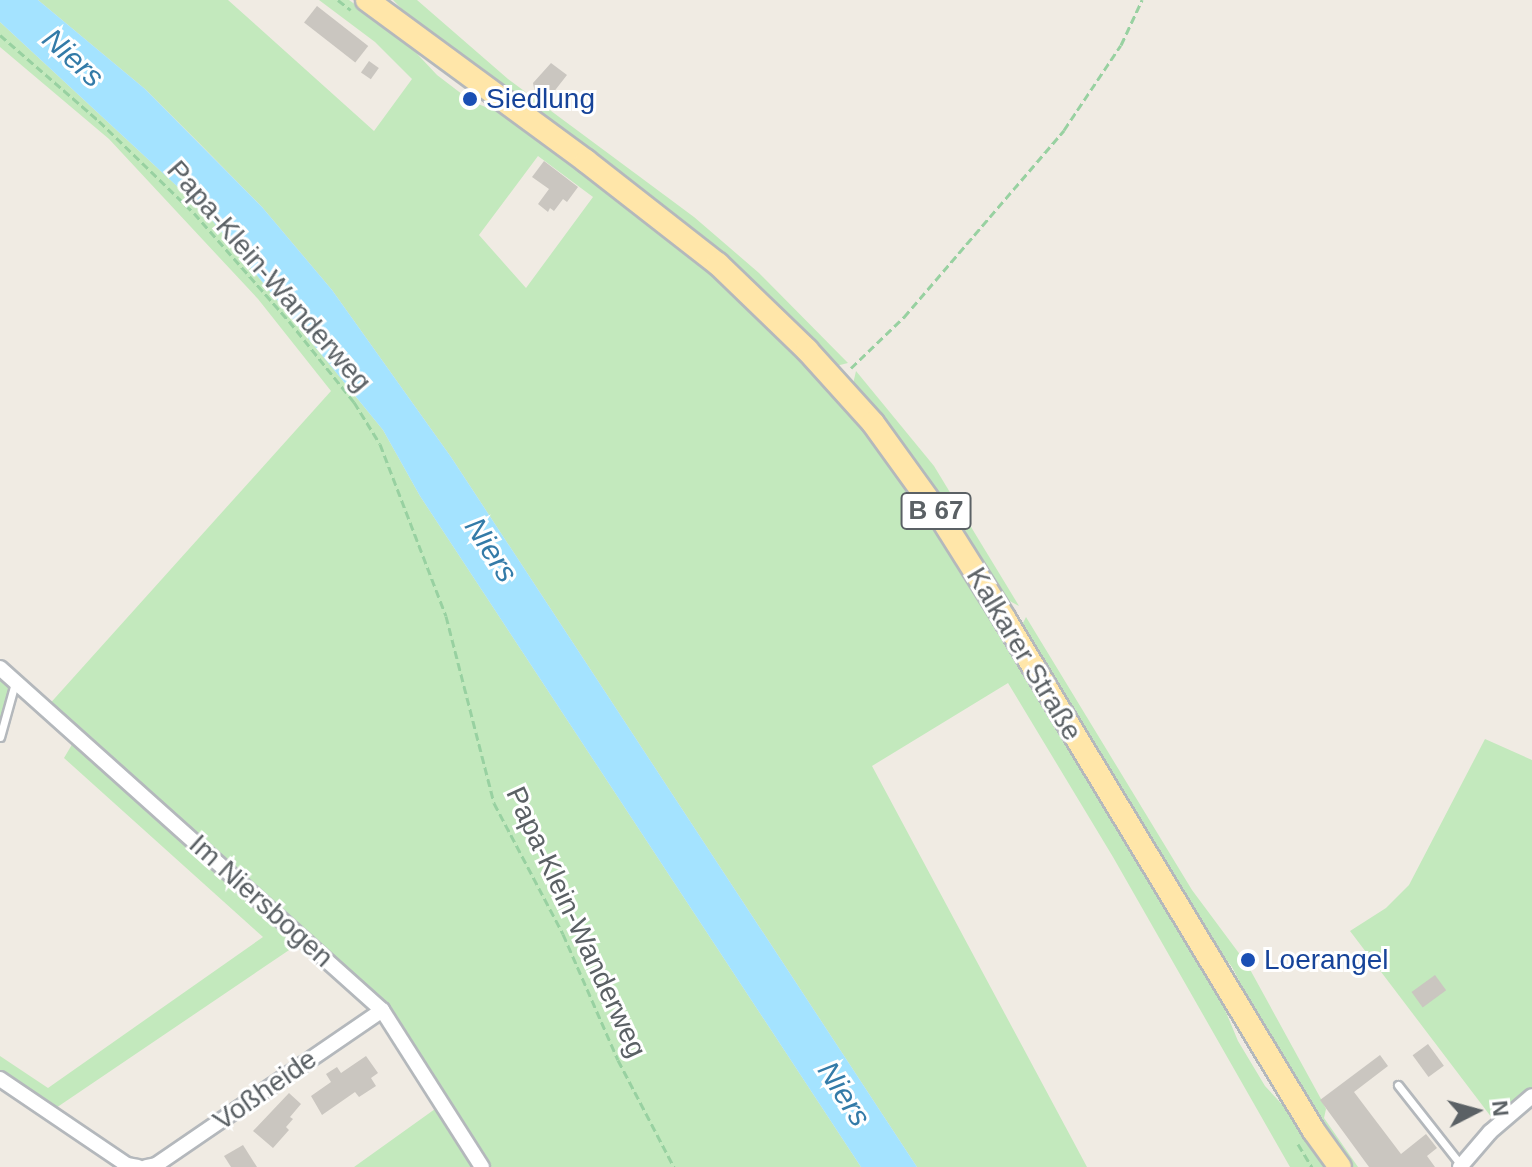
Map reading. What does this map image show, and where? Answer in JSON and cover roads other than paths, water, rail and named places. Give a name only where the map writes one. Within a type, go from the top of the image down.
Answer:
[{"type":"main road","name":"Kalkarer Straße","points":[[359,5],[586,161],[718,264],[837,381],[873,423],[938,513],[1306,1117],[1340,1167]]},
{"type":"street","name":"Im Niersbogen","points":[[0,668],[382,1010],[482,1167]]},
{"type":"street","name":"Voßheide","points":[[146,1167],[156,1165],[382,1010]]},
{"type":"street","points":[[0,1079],[127,1165],[138,1167]]},
{"type":"street","points":[[1461,1166],[1490,1132],[1532,1096]]},
{"type":"lane","points":[[0,737],[16,681]]},
{"type":"lane","points":[[1398,1085],[1461,1166]]},
{"type":"water","name":"Niers","points":[[0,0],[38,0],[145,89],[262,207],[332,290],[451,457],[917,1167],[861,1167],[420,496],[383,430],[207,214],[0,22]]},
{"type":"place","name":"Siedlung","points":[[470,99]]},
{"type":"place","name":"Loerangel","points":[[1248,960]]}]
